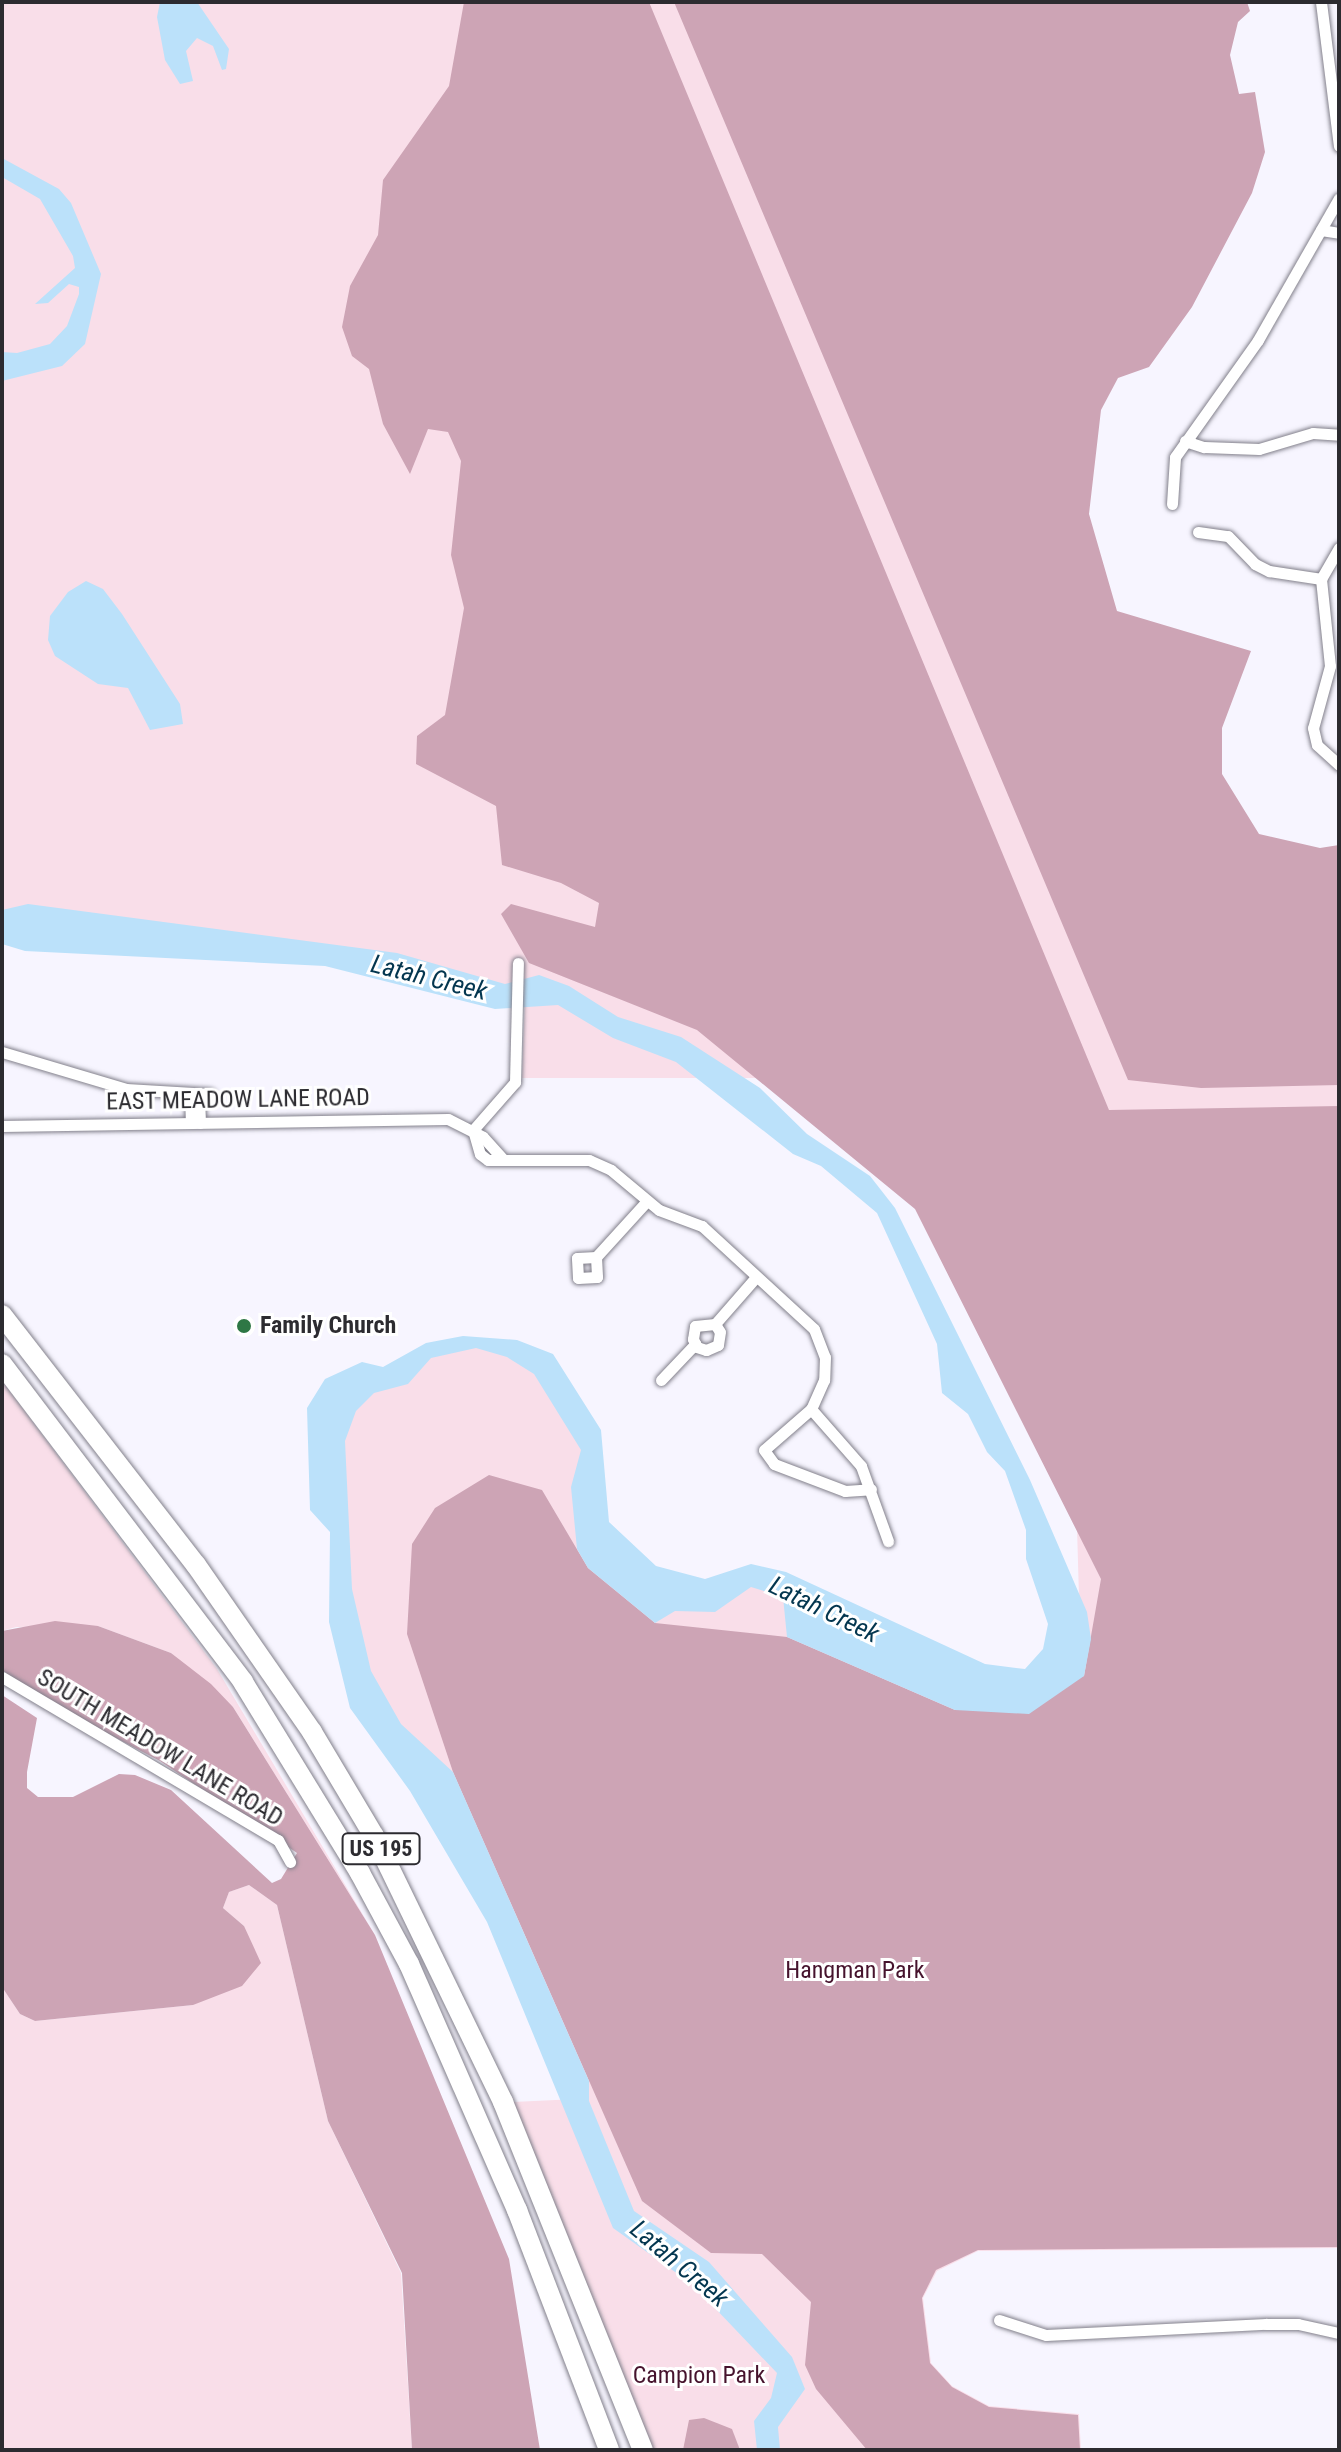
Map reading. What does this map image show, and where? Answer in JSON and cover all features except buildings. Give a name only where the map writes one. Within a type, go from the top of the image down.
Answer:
[{"type":"highway","name":"US 195","points":[[2,1315],[196,1565],[312,1732],[374,1836],[503,2102],[643,2450]]},
{"type":"highway","name":"US 195","points":[[2,1364],[243,1682],[360,1873],[415,1978],[517,2210],[609,2450]]},
{"type":"street","points":[[1321,2],[1339,146]]},
{"type":"street","points":[[1172,504],[1175,457],[1250,352],[1339,198]]},
{"type":"street","points":[[1321,230],[1339,233]]},
{"type":"street","points":[[1185,441],[1204,447],[1259,449],[1313,433],[1339,435]]},
{"type":"street","points":[[1198,532],[1228,536],[1255,564],[1269,571],[1321,579]]},
{"type":"street","points":[[1339,548],[1321,579],[1330,666],[1313,728],[1317,745],[1339,765]]},
{"type":"street","points":[[518,963],[519,1045],[515,1082],[473,1130],[480,1154],[492,1161],[589,1160],[611,1170],[647,1201],[702,1226],[814,1329],[821,1344],[824,1380],[811,1409],[764,1450],[774,1464],[831,1485],[871,1489]]},
{"type":"street","points":[[2,1052],[126,1089],[200,1095],[196,1123]]},
{"type":"street","name":"EAST MEADOW LANE ROAD","points":[[2,1126],[448,1119],[473,1130]]},
{"type":"street","points":[[596,1257],[647,1201]]},
{"type":"street","points":[[661,1380],[695,1344],[695,1326],[715,1324],[756,1277]]},
{"type":"street","points":[[695,1344],[706,1350],[718,1345],[720,1332],[715,1324]]},
{"type":"street","points":[[811,1409],[861,1466],[888,1541]]},
{"type":"street","name":"SOUTH MEADOW LANE ROAD","points":[[2,1677],[278,1840],[290,1862]]},
{"type":"street","points":[[999,2320],[1046,2335],[1266,2324],[1298,2324],[1339,2333]]},
{"type":"green space","name":"Hangman Park","points":[[2,2],[1038,2],[1056,547],[1339,1068],[1339,2248],[978,2251],[937,2271],[923,2298],[931,2363],[952,2386],[989,2406],[1079,2414],[1081,2450],[651,2450],[513,2102],[577,2099],[500,1913],[390,1735],[345,1619],[341,1403],[429,1349],[469,1342],[512,1348],[592,1441],[587,1496],[644,1588],[749,1575],[1025,1693],[1079,1597],[1064,1078],[522,1078],[525,998],[400,968],[2,925]]},
{"type":"green space","name":"Hangman Park","points":[[464,2],[649,2],[1109,1110],[1339,1106],[1339,2247],[978,2250],[936,2270],[922,2298],[930,2363],[952,2387],[989,2407],[1078,2415],[1080,2450],[867,2450],[816,2389],[805,2365],[811,2302],[762,2254],[711,2253],[642,2201],[453,1772],[407,1634],[412,1544],[435,1508],[489,1475],[542,1490],[588,1568],[655,1623],[787,1637],[955,1710],[1084,1676],[1101,1579],[915,1209],[697,1030],[529,963],[501,914],[511,904],[595,927],[599,903],[561,883],[502,865],[496,806],[416,764],[417,736],[445,715],[464,608],[451,555],[461,461],[448,432],[428,429],[410,474],[383,424],[369,369],[352,356],[342,327],[350,286],[378,235],[383,180],[449,86]]},
{"type":"green space","points":[[674,2],[1247,2],[1250,11],[1238,22],[1230,55],[1239,94],[1255,92],[1265,152],[1252,193],[1192,307],[1149,367],[1118,378],[1101,410],[1089,514],[1117,611],[1251,651],[1222,728],[1222,774],[1259,834],[1320,848],[1339,845],[1339,1085],[1201,1088],[1128,1080]]},
{"type":"green space","points":[[2,1381],[217,1669],[375,1935],[233,1707],[171,1653],[98,1626],[16,1627],[2,1631]]},
{"type":"green space","points":[[55,1621],[98,1626],[171,1653],[211,1684],[233,1707],[375,1935],[509,2259],[540,2450],[412,2450],[402,2273],[328,2121],[277,1905],[249,1885],[229,1892],[223,1908],[244,1926],[261,1963],[242,1986],[193,2005],[35,2021],[20,2014],[2,1987],[2,1695],[37,1718],[27,1788],[38,1797],[73,1797],[119,1774],[135,1775],[171,1790],[272,1883],[281,1879],[297,1853],[160,1761],[38,1697],[2,1670],[2,1631]]},
{"type":"green space","points":[[249,1885],[277,1905],[328,2121],[401,2273],[412,2450],[2,2450],[2,1987],[20,2014],[35,2021],[193,2005],[244,1926],[223,1908],[229,1892]]},
{"type":"green space","points":[[704,2418],[732,2429],[740,2450],[683,2450],[689,2420]]},
{"type":"water","points":[[160,2],[197,2],[229,49],[226,69],[222,70],[213,46],[197,38],[186,51],[193,81],[180,84],[165,60],[157,17]]},
{"type":"water","points":[[2,158],[59,189],[71,203],[101,274],[85,344],[62,366],[2,381],[2,352],[17,353],[50,344],[67,326],[79,287],[69,284],[48,303],[35,304],[75,268],[73,256],[40,199],[2,177]]},
{"type":"water","points":[[86,581],[103,589],[122,614],[180,704],[183,724],[150,730],[128,688],[98,684],[55,656],[48,640],[50,616],[68,592]]},
{"type":"water","name":"Latah Creek","points":[[28,904],[397,953],[505,984],[539,975],[569,986],[618,1017],[681,1037],[760,1088],[807,1134],[870,1176],[895,1208],[1030,1480],[1087,1612],[1091,1639],[1084,1676],[1029,1714],[955,1710],[787,1637],[783,1597],[751,1587],[715,1612],[675,1611],[655,1623],[588,1568],[577,1549],[571,1487],[581,1450],[534,1374],[507,1357],[476,1348],[431,1358],[408,1384],[374,1393],[356,1411],[345,1441],[352,1589],[371,1671],[401,1724],[453,1772],[589,2081],[589,2101],[634,2211],[709,2262],[792,2357],[805,2389],[778,2427],[780,2450],[757,2450],[754,2421],[771,2398],[777,2373],[692,2284],[613,2228],[487,1922],[410,1791],[350,1708],[329,1622],[330,1532],[310,1510],[307,1408],[325,1379],[362,1362],[383,1367],[426,1343],[463,1336],[517,1340],[553,1354],[601,1430],[609,1522],[656,1566],[705,1579],[751,1564],[786,1572],[985,1664],[1025,1669],[1043,1649],[1048,1624],[1026,1559],[1026,1530],[1005,1471],[987,1452],[968,1414],[942,1393],[937,1344],[877,1213],[821,1166],[793,1154],[676,1062],[613,1038],[558,1005],[495,1009],[325,966],[25,951],[2,944],[2,910]]},
{"type":"place","name":"Family Church","points":[[244,1326]]},
{"type":"park label","name":"Campion Park","points":[[699,2376]]}]
